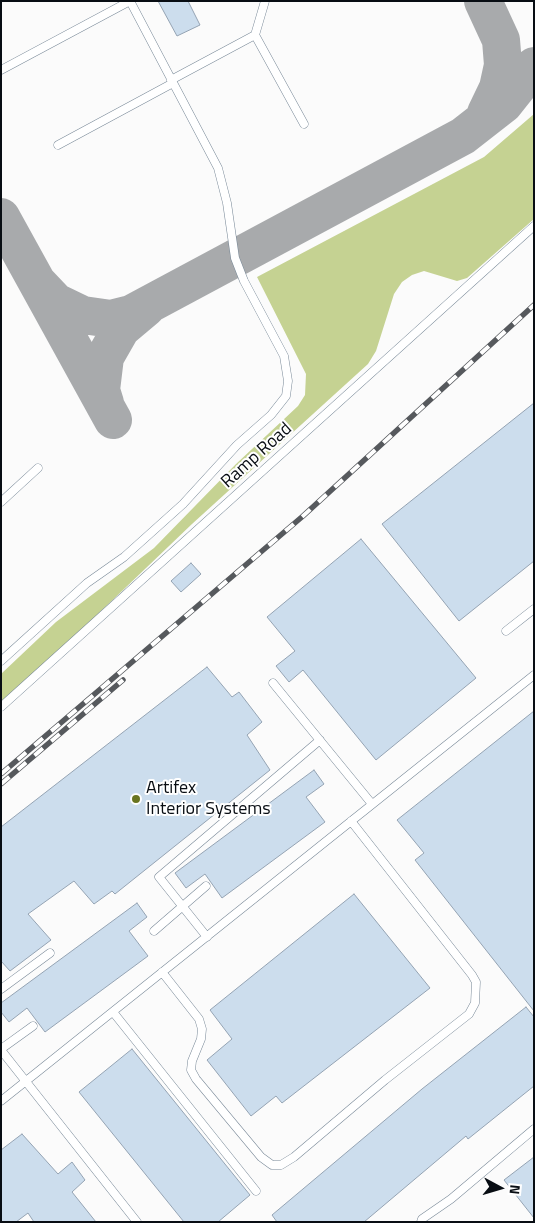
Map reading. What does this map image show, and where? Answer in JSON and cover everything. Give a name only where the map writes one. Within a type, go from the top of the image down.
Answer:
[{"type":"lane","points":[[1,70],[130,1],[218,168],[227,203],[235,258],[244,281],[284,356],[288,381],[286,396],[271,416],[237,444],[183,504],[124,557],[88,583],[1,661]]},
{"type":"lane","points":[[58,145],[255,35],[265,1]]},
{"type":"lane","points":[[255,35],[304,124]]},
{"type":"lane","name":"Ramp Road","points":[[1,708],[534,226]]},
{"type":"lane","points":[[1,502],[38,468]]},
{"type":"lane","points":[[506,631],[534,609]]},
{"type":"lane","points":[[1,1101],[534,675]]},
{"type":"lane","points":[[273,683],[372,804]]},
{"type":"lane","points":[[207,937],[159,877],[320,740]]},
{"type":"lane","points":[[162,972],[199,1019],[202,1038],[192,1061],[191,1070],[196,1079],[261,1158],[272,1165],[281,1165],[294,1157],[385,1080],[469,1014],[476,1003],[476,982],[472,974],[351,821]]},
{"type":"lane","points":[[154,931],[206,886]]},
{"type":"lane","points":[[1,989],[50,952]]},
{"type":"lane","points":[[113,1012],[256,1191]]},
{"type":"lane","points":[[33,1026],[1,1049],[138,1222]]},
{"type":"lane","points":[[421,1222],[422,1219],[451,1199],[534,1129]]},
{"type":"green space","points":[[534,114],[534,219],[467,278],[457,281],[424,271],[412,275],[402,282],[394,294],[376,351],[368,364],[192,524],[52,658],[1,702],[1,674],[56,622],[154,548],[236,464],[298,406],[305,395],[306,374],[257,277],[484,157]]},
{"type":"building","points":[[158,1],[188,1],[200,25],[177,36]]},
{"type":"building","points":[[534,403],[534,561],[459,621],[382,524]]},
{"type":"building","points":[[361,539],[476,678],[376,760],[303,670],[289,682],[276,666],[295,651],[267,617]]},
{"type":"building","points":[[191,563],[201,574],[181,592],[171,581]]},
{"type":"building","name":"Artifex Interior Systems","points":[[207,667],[232,697],[239,692],[262,722],[247,735],[270,770],[115,894],[112,891],[94,904],[74,881],[28,914],[51,940],[10,971],[1,961],[1,827]]},
{"type":"building","points":[[534,711],[534,1011],[415,860],[424,853],[397,820]]},
{"type":"building","points":[[314,770],[324,784],[306,797],[325,822],[222,898],[205,874],[186,888],[175,873]]},
{"type":"building","points":[[354,894],[430,988],[282,1103],[276,1096],[251,1116],[207,1060],[232,1039],[210,1010]]},
{"type":"building","points":[[137,903],[147,917],[129,931],[148,956],[45,1032],[27,1008],[9,1022],[1,1012],[1,1003]]},
{"type":"building","points":[[526,1007],[534,1017],[534,1086],[468,1139],[466,1136],[364,1222],[277,1222],[272,1215],[422,1089]]},
{"type":"building","points":[[132,1049],[250,1195],[218,1222],[184,1222],[79,1092]]},
{"type":"building","points":[[22,1134],[58,1174],[72,1162],[85,1180],[72,1192],[96,1222],[34,1222],[28,1213],[16,1222],[1,1222],[1,1150]]},
{"type":"building","points":[[534,1157],[534,1218],[504,1180]]},
{"type":"taxiway","points":[[483,1],[501,40],[503,65],[498,88],[486,113]]},
{"type":"taxiway","points":[[37,282],[56,302],[83,315],[111,319],[131,314],[463,136],[504,104],[534,66]]},
{"type":"taxiway","points":[[1,217],[113,420]]},
{"type":"taxiway","points":[[105,403],[101,390],[105,357],[121,329],[146,308]]},
{"type":"railway","points":[[1,774],[303,516],[534,305]]},
{"type":"railway","points":[[1,784],[123,680]]},
{"type":"place","name":"Artifex Interior Systems","points":[[136,799]]}]
